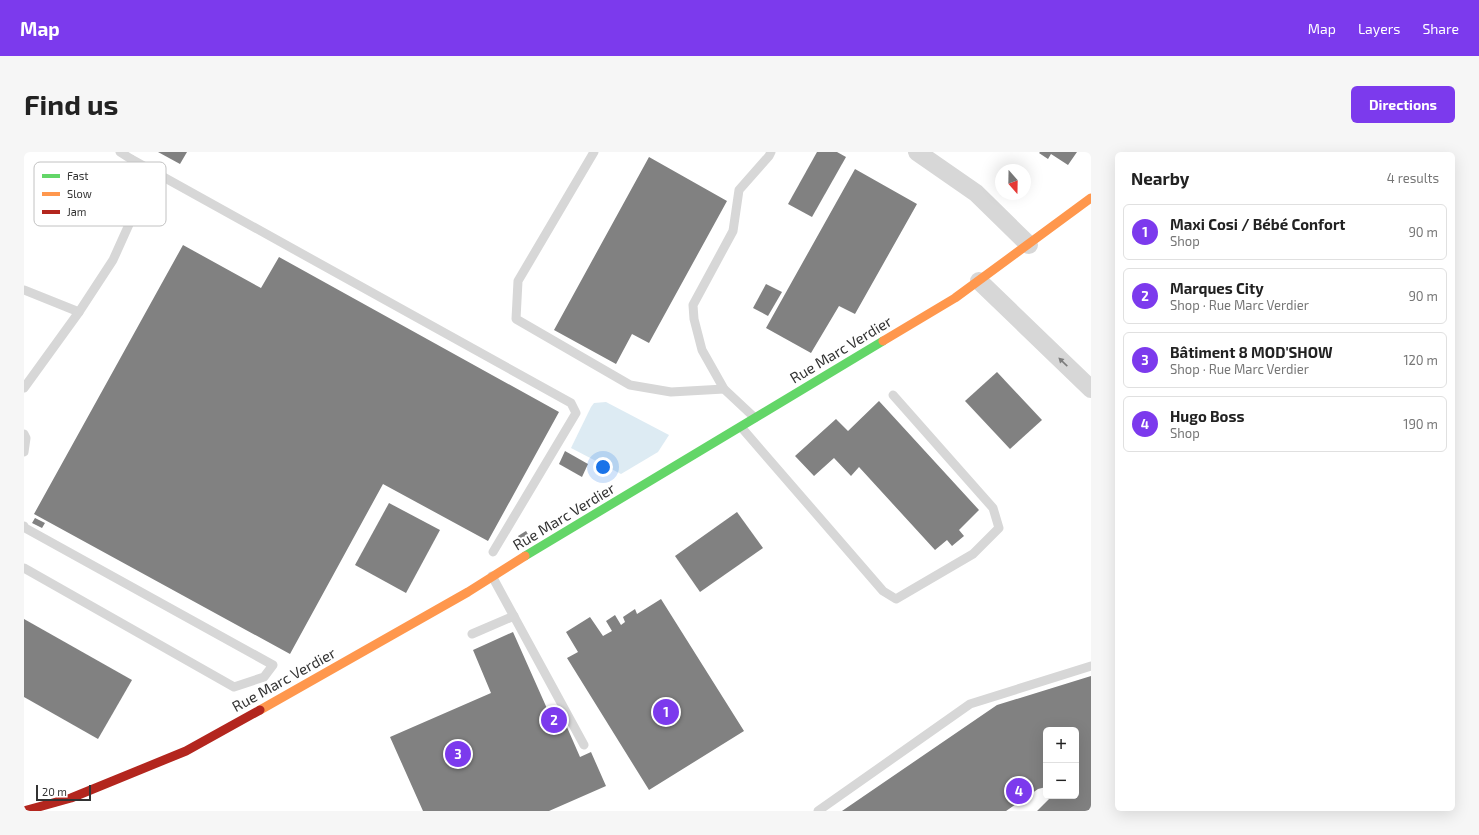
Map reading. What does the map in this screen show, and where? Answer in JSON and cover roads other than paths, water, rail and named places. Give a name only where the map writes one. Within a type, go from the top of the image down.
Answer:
[{"type":"street","points":[[917,152],[976,193],[1029,245]]},
{"type":"street","name":"Rue Marc Verdier","points":[[24,811],[71,798],[186,751],[468,592],[492,576],[955,298],[1091,198]]},
{"type":"street","points":[[979,281],[1091,389]]},
{"type":"lane","points":[[120,152],[136,162]]},
{"type":"lane","points":[[594,152],[518,281],[516,319],[630,385],[671,392],[724,389]]},
{"type":"lane","points":[[755,418],[724,389],[702,350],[694,319],[693,305],[733,231],[739,190],[771,152]]},
{"type":"lane","points":[[166,178],[571,403],[576,413],[493,552]]},
{"type":"lane","points":[[24,388],[79,312],[113,260],[128,226]]},
{"type":"lane","points":[[24,290],[79,312]]},
{"type":"lane","points":[[741,427],[883,591],[896,599],[973,554],[999,528],[993,508],[894,395]]},
{"type":"lane","points":[[24,434],[26,438],[24,452]]},
{"type":"lane","points":[[24,526],[274,666],[264,677],[234,687],[24,568]]},
{"type":"lane","points":[[492,576],[584,745]]},
{"type":"lane","points":[[472,634],[514,616]]},
{"type":"lane","points":[[818,811],[970,704],[1091,666]]},
{"type":"place","name":"Maxi Cosi / Bébé Confort","points":[[666,712]]},
{"type":"place","name":"Marques City","points":[[554,720]]},
{"type":"place","name":"Bâtiment 8 MOD'SHOW","points":[[458,754]]},
{"type":"place","name":"Hugo Boss","points":[[1019,791]]}]
